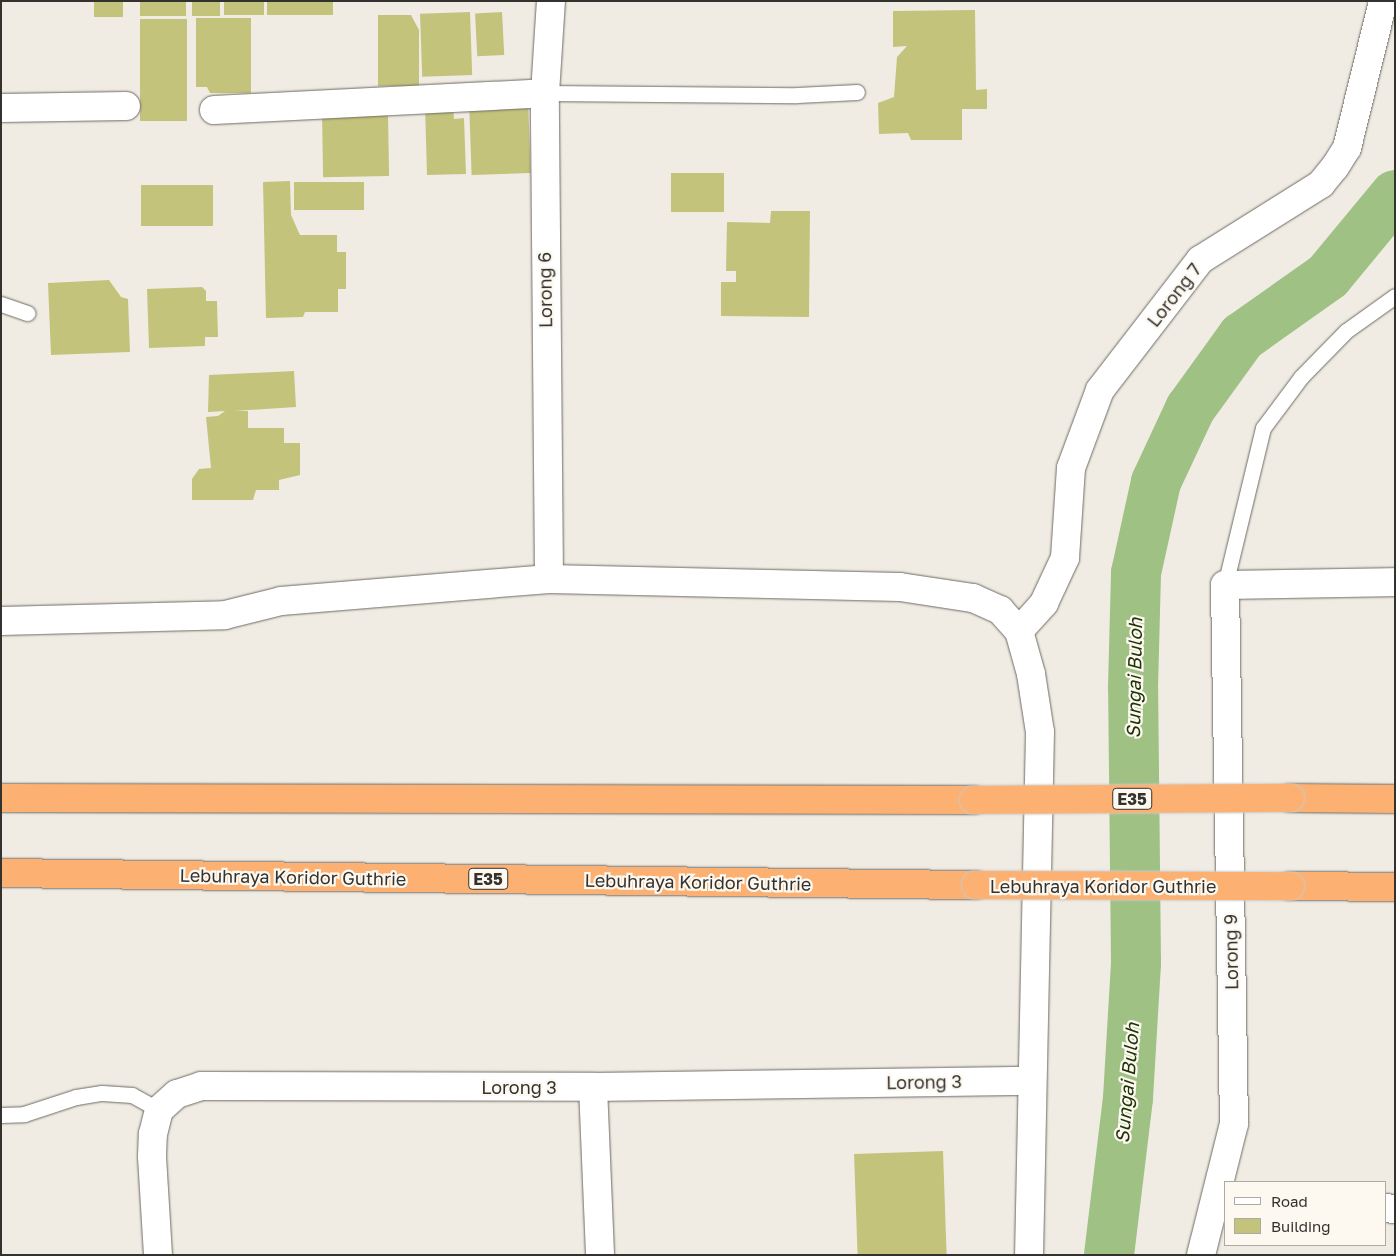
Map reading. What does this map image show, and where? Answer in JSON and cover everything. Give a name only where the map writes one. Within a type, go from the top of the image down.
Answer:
[{"type":"highway","name":"E35","points":[[1,798],[1395,799]]},
{"type":"highway","name":"Lebuhraya Koridor Guthrie","points":[[1,873],[976,885],[1395,887]]},
{"type":"street","name":"Lorong 6","points":[[549,579],[545,93],[551,1]]},
{"type":"street","name":"Lorong 7","points":[[1019,631],[1044,603],[1065,558],[1071,468],[1100,390],[1200,260],[1320,184],[1335,167],[1346,148],[1383,1]]},
{"type":"street","points":[[214,110],[545,93]]},
{"type":"street","points":[[1,108],[126,106]]},
{"type":"street","points":[[1,621],[225,615],[282,601],[549,579],[933,590],[973,598],[1000,610],[1019,631],[1031,674],[1040,732],[1029,1255]]},
{"type":"street","points":[[1225,585],[1395,582]]},
{"type":"street","name":"Lorong 9","points":[[1201,1255],[1221,1192],[1234,1124],[1225,585]]},
{"type":"street","name":"Lorong 3","points":[[159,1110],[177,1094],[201,1086],[593,1087],[1032,1081]]},
{"type":"street","points":[[593,1087],[600,1255]]},
{"type":"street","points":[[158,1255],[152,1157],[153,1134],[159,1110]]},
{"type":"lane","points":[[545,93],[797,95],[857,92]]},
{"type":"lane","points":[[1225,585],[1263,428],[1301,377],[1346,331],[1395,296]]},
{"type":"lane","points":[[1,304],[27,313]]},
{"type":"lane","points":[[1,1115],[24,1114],[76,1097],[102,1092],[132,1095],[159,1110]]},
{"type":"building","points":[[94,1],[123,1],[123,17],[94,17]]},
{"type":"building","points":[[140,1],[186,1],[186,16],[140,16]]},
{"type":"building","points":[[192,1],[220,1],[220,16],[192,16]]},
{"type":"building","points":[[224,1],[264,1],[264,15],[224,15]]},
{"type":"building","points":[[267,1],[333,1],[333,15],[267,15]]},
{"type":"building","points":[[975,10],[976,90],[987,89],[987,109],[962,109],[962,140],[911,140],[908,133],[879,134],[878,103],[894,97],[897,57],[907,46],[893,47],[893,11]]},
{"type":"building","points":[[470,12],[472,75],[422,77],[420,14]]},
{"type":"building","points":[[502,12],[504,55],[477,56],[475,13]]},
{"type":"building","points":[[378,15],[411,15],[419,30],[419,86],[378,86]]},
{"type":"building","points":[[196,18],[251,18],[251,93],[210,93],[207,87],[196,87]]},
{"type":"building","points":[[140,19],[187,19],[187,121],[140,121]]},
{"type":"building","points":[[528,99],[531,173],[472,175],[469,101]]},
{"type":"building","points":[[425,106],[453,106],[454,119],[464,118],[466,174],[427,175]]},
{"type":"building","points":[[388,113],[389,176],[323,177],[322,114]]},
{"type":"building","points":[[671,173],[724,173],[724,212],[671,212]]},
{"type":"building","points":[[290,181],[291,215],[300,235],[337,235],[337,252],[346,252],[346,289],[338,289],[338,312],[305,312],[303,317],[266,318],[263,182]]},
{"type":"building","points":[[294,182],[364,182],[364,210],[294,210]]},
{"type":"building","points":[[141,185],[213,185],[213,226],[141,226]]},
{"type":"building","points":[[771,211],[810,211],[809,317],[721,316],[721,282],[736,282],[736,271],[726,271],[727,222],[770,223]]},
{"type":"building","points":[[109,280],[121,297],[128,299],[130,352],[51,355],[48,283]]},
{"type":"building","points":[[202,287],[206,291],[206,301],[217,301],[218,337],[205,337],[205,346],[149,348],[147,289]]},
{"type":"building","points":[[294,371],[296,407],[234,411],[248,411],[248,428],[284,428],[284,443],[300,443],[300,475],[279,480],[279,490],[256,490],[253,500],[192,500],[192,479],[199,469],[211,468],[206,417],[218,416],[225,411],[208,412],[209,375]]},
{"type":"building","points":[[943,1151],[947,1255],[858,1255],[854,1154]]},
{"type":"waterway","name":"Sungai Buloh","points":[[1109,1255],[1128,1098],[1136,963],[1133,688],[1136,573],[1156,482],[1190,409],[1242,337],[1328,276],[1395,195]]}]
